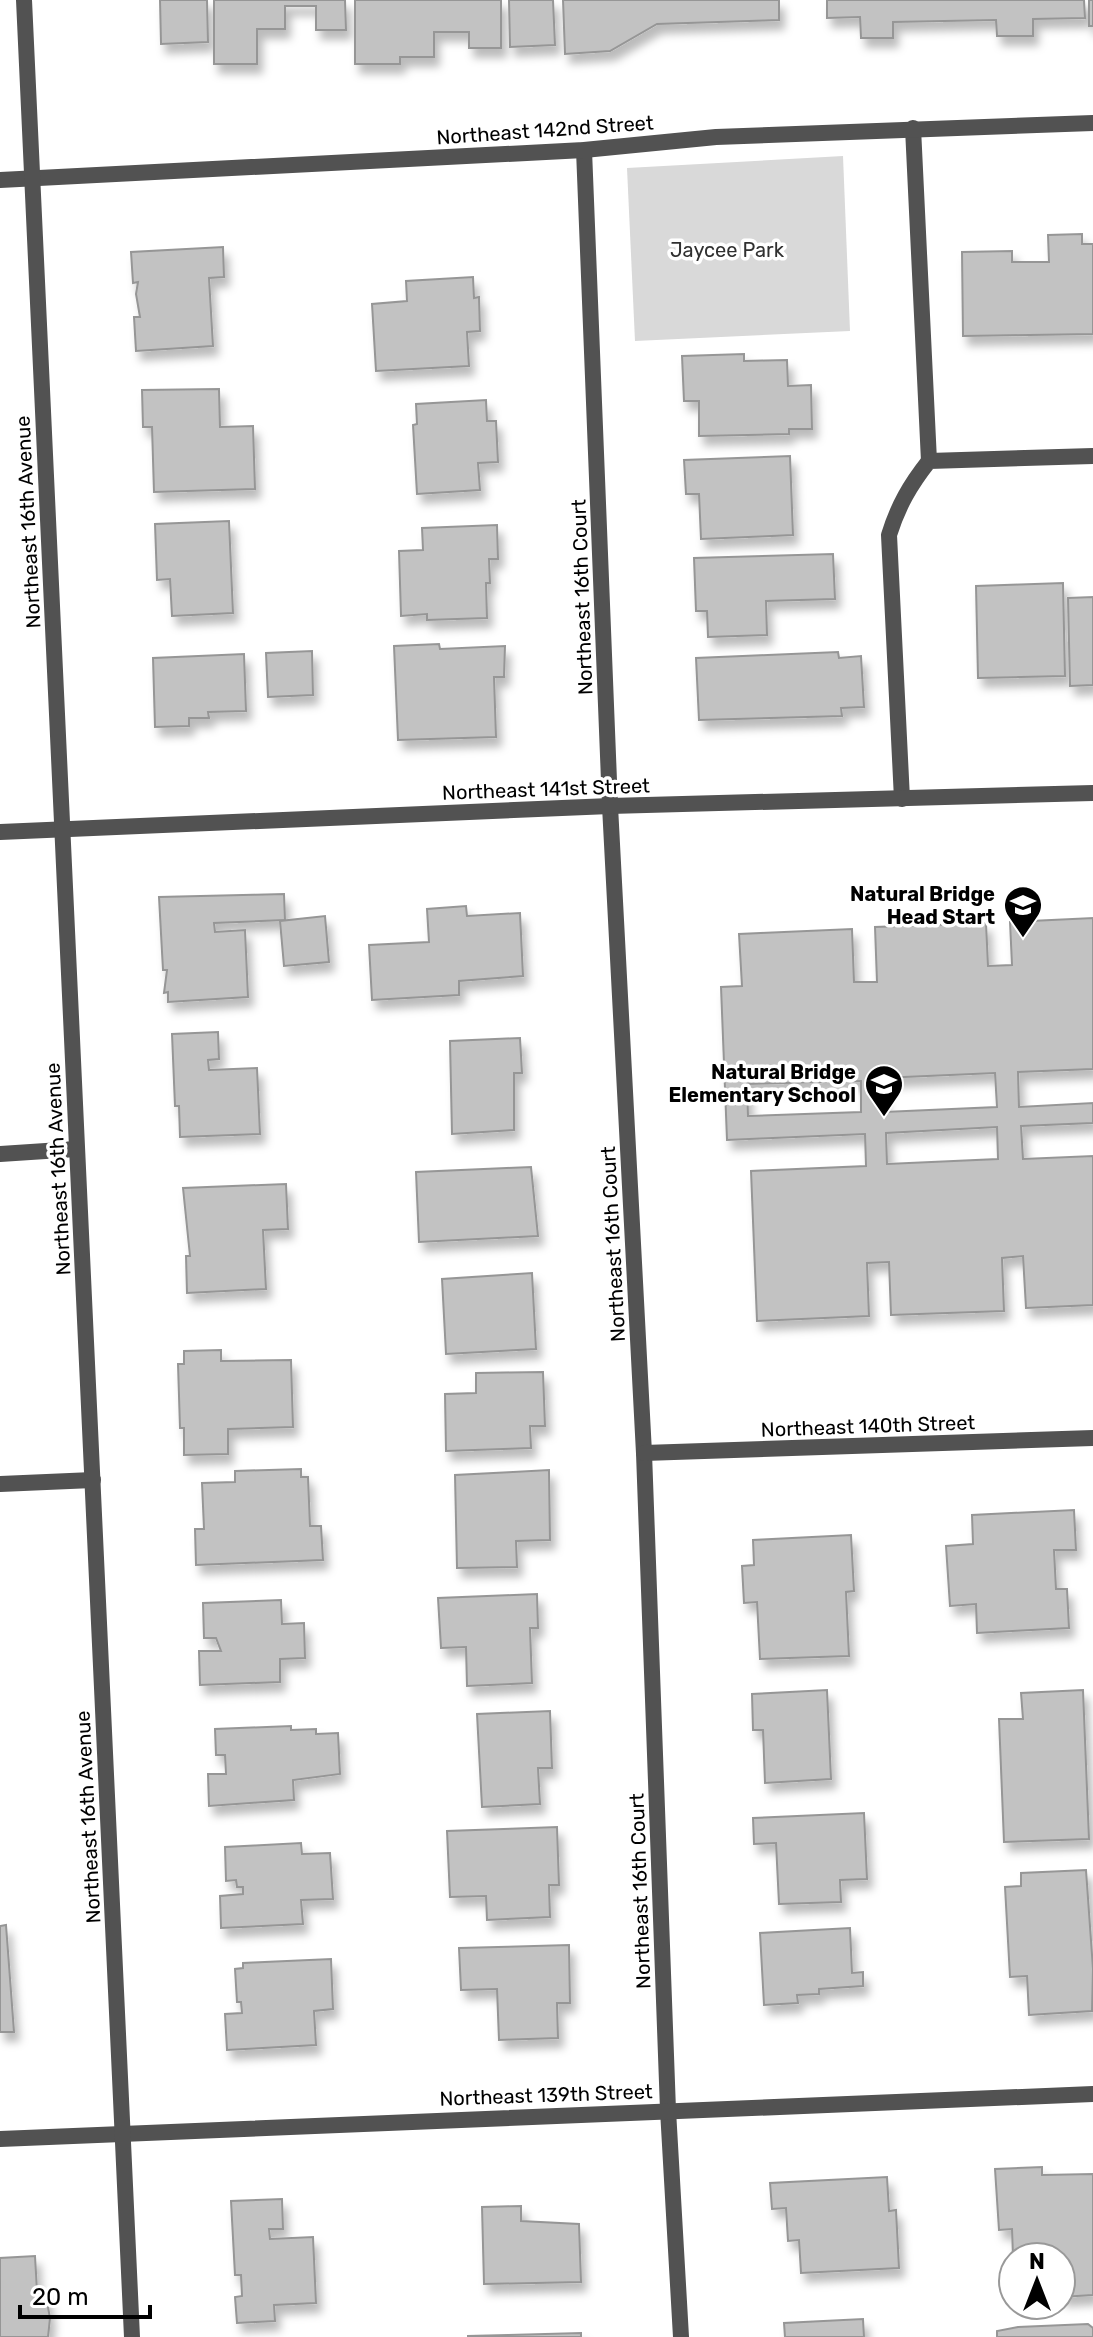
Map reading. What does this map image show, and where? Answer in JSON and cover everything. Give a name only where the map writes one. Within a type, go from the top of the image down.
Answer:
[{"type":"street","name":"Northeast 16th Avenue","points":[[24,0],[132,2337]]},
{"type":"street","name":"Northeast 142nd Street","points":[[0,180],[584,150],[716,137],[1093,123]]},
{"type":"street","points":[[902,799],[889,535],[897,507],[929,461],[913,128]]},
{"type":"street","name":"Northeast 16th Court","points":[[584,150],[610,806],[644,1453],[668,2110],[681,2337]]},
{"type":"street","points":[[929,461],[1093,456]]},
{"type":"street","name":"Northeast 141st Street","points":[[0,832],[610,806],[1093,793]]},
{"type":"street","points":[[0,1154],[76,1149]]},
{"type":"street","name":"Northeast 140th Street","points":[[644,1453],[1093,1438]]},
{"type":"street","points":[[0,1484],[93,1480]]},
{"type":"street","name":"Northeast 139th Street","points":[[0,2139],[1093,2094]]},
{"type":"green space","name":"Jaycee Park","points":[[843,156],[850,331],[635,341],[627,168]]},
{"type":"building","points":[[160,0],[207,0],[208,42],[161,44]]},
{"type":"building","points":[[214,0],[345,0],[346,30],[316,30],[316,6],[285,6],[285,29],[257,29],[257,64],[214,64]]},
{"type":"building","points":[[355,0],[501,0],[501,48],[469,48],[469,32],[434,32],[434,57],[400,57],[400,64],[355,64]]},
{"type":"building","points":[[509,0],[553,0],[555,45],[510,47]]},
{"type":"building","points":[[563,0],[779,0],[779,20],[657,24],[610,51],[565,54]]},
{"type":"building","points":[[827,0],[1084,0],[1085,18],[1033,19],[1033,36],[997,36],[996,20],[893,22],[893,38],[861,38],[860,17],[827,18]]},
{"type":"building","points":[[1089,0],[1093,0],[1093,26],[1089,26]]},
{"type":"building","points":[[1082,234],[1082,244],[1093,244],[1093,334],[963,336],[962,252],[1012,251],[1012,262],[1049,262],[1048,235]]},
{"type":"building","points":[[223,247],[224,277],[209,278],[213,346],[136,351],[134,317],[140,317],[136,294],[138,282],[133,283],[131,252]]},
{"type":"building","points":[[473,277],[474,298],[479,297],[480,331],[467,332],[469,366],[376,371],[372,304],[407,301],[406,281]]},
{"type":"building","points":[[744,354],[744,361],[787,360],[788,386],[811,385],[812,429],[789,429],[789,434],[699,436],[699,401],[684,401],[682,356]]},
{"type":"building","points":[[219,389],[220,427],[253,426],[255,489],[154,492],[152,427],[143,427],[142,390]]},
{"type":"building","points":[[486,400],[487,421],[496,421],[498,462],[478,463],[480,490],[417,494],[413,425],[417,424],[416,404]]},
{"type":"building","points":[[790,456],[793,535],[701,539],[699,494],[686,494],[684,460]]},
{"type":"building","points":[[229,521],[233,613],[172,616],[170,579],[157,580],[155,524]]},
{"type":"building","points":[[497,525],[498,559],[489,559],[490,583],[486,583],[487,618],[427,620],[427,614],[401,616],[399,551],[423,550],[422,528]]},
{"type":"building","points":[[833,554],[835,599],[766,601],[767,635],[708,637],[707,611],[696,611],[694,558]]},
{"type":"building","points":[[1063,583],[1065,676],[978,678],[976,586]]},
{"type":"building","points":[[1093,597],[1093,685],[1070,686],[1068,598]]},
{"type":"building","points":[[439,644],[440,649],[505,646],[504,677],[494,677],[496,737],[398,740],[394,646]]},
{"type":"building","points":[[312,651],[313,695],[268,697],[266,653]]},
{"type":"building","points":[[838,652],[839,658],[861,656],[864,707],[841,708],[842,716],[699,720],[696,658]]},
{"type":"building","points":[[244,654],[246,711],[208,712],[209,718],[189,718],[189,726],[155,727],[153,658]]},
{"type":"building","points":[[284,894],[285,920],[214,923],[215,932],[245,930],[248,997],[168,1002],[168,992],[164,993],[167,970],[163,970],[159,897]]},
{"type":"building","points":[[466,906],[467,916],[520,913],[523,976],[459,981],[459,995],[372,1000],[369,945],[429,942],[427,909]]},
{"type":"building","points":[[325,916],[329,962],[284,966],[280,921]]},
{"type":"building","points":[[1093,918],[1093,1069],[1018,1072],[1019,1107],[1093,1103],[1093,1123],[1021,1126],[1023,1159],[1093,1156],[1093,1305],[1026,1308],[1023,1256],[1002,1258],[1004,1311],[891,1315],[889,1262],[867,1263],[869,1316],[757,1321],[751,1171],[866,1166],[865,1134],[727,1140],[721,987],[742,986],[739,934],[852,929],[854,982],[877,982],[875,927],[986,923],[988,966],[1012,965],[1010,922]],"holes":[[[995,1073],[997,1107],[884,1112],[882,1078]],[[861,1081],[861,1112],[748,1116],[747,1084]],[[997,1127],[998,1159],[887,1164],[886,1133]]]},
{"type":"building","points":[[218,1032],[219,1059],[208,1060],[209,1070],[257,1068],[260,1134],[180,1137],[179,1106],[175,1106],[172,1034]]},
{"type":"building","points":[[520,1038],[522,1073],[514,1073],[514,1130],[452,1134],[450,1041]]},
{"type":"building","points":[[531,1167],[538,1236],[419,1242],[416,1172]]},
{"type":"building","points":[[286,1184],[288,1229],[263,1230],[266,1289],[187,1293],[186,1256],[190,1256],[183,1188]]},
{"type":"building","points":[[532,1273],[536,1349],[446,1354],[442,1279]]},
{"type":"building","points":[[221,1350],[221,1361],[291,1360],[293,1427],[228,1429],[228,1454],[184,1455],[178,1364],[184,1364],[184,1351]]},
{"type":"building","points":[[543,1372],[545,1426],[530,1426],[531,1448],[446,1451],[445,1394],[476,1393],[476,1373]]},
{"type":"building","points":[[301,1469],[301,1477],[308,1477],[310,1526],[321,1526],[323,1560],[196,1565],[195,1529],[204,1529],[202,1483],[235,1482],[235,1471]]},
{"type":"building","points":[[549,1470],[550,1540],[516,1541],[517,1567],[457,1568],[455,1475]]},
{"type":"building","points":[[1074,1510],[1076,1550],[1054,1550],[1056,1589],[1067,1589],[1069,1628],[977,1633],[976,1604],[950,1606],[946,1546],[973,1544],[972,1515]]},
{"type":"building","points":[[851,1535],[854,1591],[846,1592],[849,1656],[760,1659],[757,1602],[744,1603],[742,1566],[754,1565],[753,1540]]},
{"type":"building","points":[[537,1594],[538,1628],[530,1628],[532,1683],[467,1686],[466,1647],[441,1648],[438,1598]]},
{"type":"building","points":[[281,1600],[282,1624],[304,1623],[305,1658],[280,1659],[280,1682],[200,1685],[199,1651],[221,1651],[216,1638],[204,1638],[203,1603]]},
{"type":"building","points":[[827,1690],[831,1779],[765,1783],[763,1730],[753,1730],[752,1694]]},
{"type":"building","points":[[1083,1690],[1089,1839],[1004,1842],[999,1719],[1023,1719],[1021,1693]]},
{"type":"building","points":[[550,1711],[552,1768],[538,1768],[540,1804],[482,1807],[477,1714]]},
{"type":"building","points":[[291,1726],[291,1730],[316,1729],[316,1734],[338,1733],[340,1774],[293,1780],[294,1800],[209,1806],[208,1774],[226,1774],[225,1755],[216,1755],[215,1729]]},
{"type":"building","points":[[864,1813],[867,1879],[840,1880],[841,1902],[779,1904],[776,1843],[754,1844],[753,1818]]},
{"type":"building","points":[[557,1827],[559,1885],[549,1885],[550,1917],[487,1920],[486,1896],[450,1897],[447,1831]]},
{"type":"building","points":[[301,1843],[302,1854],[330,1853],[333,1899],[301,1900],[303,1924],[221,1928],[220,1896],[243,1894],[243,1887],[237,1887],[236,1880],[226,1881],[225,1847]]},
{"type":"building","points":[[1086,1870],[1093,1969],[1092,2011],[1029,2015],[1027,1976],[1010,1977],[1005,1887],[1021,1886],[1021,1873]]},
{"type":"building","points":[[6,1925],[14,2032],[0,2032],[0,1926]]},
{"type":"building","points":[[850,1928],[852,1973],[863,1972],[863,1986],[819,1989],[819,1994],[797,1995],[798,2003],[764,2005],[760,1933]]},
{"type":"building","points":[[569,1945],[570,2003],[557,2003],[558,2038],[499,2040],[497,1989],[461,1990],[459,1948]]},
{"type":"building","points":[[331,1959],[333,2009],[314,2011],[316,2045],[227,2050],[225,2014],[242,2013],[241,2002],[237,2002],[235,1969],[243,1968],[243,1963]]},
{"type":"building","points":[[1042,2167],[1042,2175],[1093,2174],[1093,2295],[1077,2296],[1077,2241],[1012,2241],[1012,2229],[999,2230],[995,2169]]},
{"type":"building","points":[[887,2177],[889,2211],[896,2210],[899,2268],[801,2273],[799,2240],[788,2241],[786,2208],[772,2209],[770,2183]]},
{"type":"building","points":[[282,2199],[283,2229],[269,2229],[270,2239],[313,2237],[316,2303],[274,2305],[275,2321],[237,2323],[235,2297],[242,2296],[241,2275],[235,2275],[231,2201]]},
{"type":"building","points":[[521,2206],[521,2221],[579,2224],[581,2282],[484,2284],[482,2207]]},
{"type":"building","points":[[35,2256],[37,2291],[45,2291],[50,2318],[48,2337],[0,2337],[0,2258]]},
{"type":"building","points":[[863,2319],[864,2337],[785,2337],[784,2323]]},
{"type":"building","points":[[1088,2324],[1093,2328],[1093,2337],[997,2337],[997,2331],[1018,2327]]},
{"type":"building","points":[[581,2333],[581,2337],[468,2337],[468,2336]]},
{"type":"place","name":"Natural Bridge Head Start","points":[[1023,939]]},
{"type":"place","name":"Natural Bridge Elementary School","points":[[884,1118]]}]
